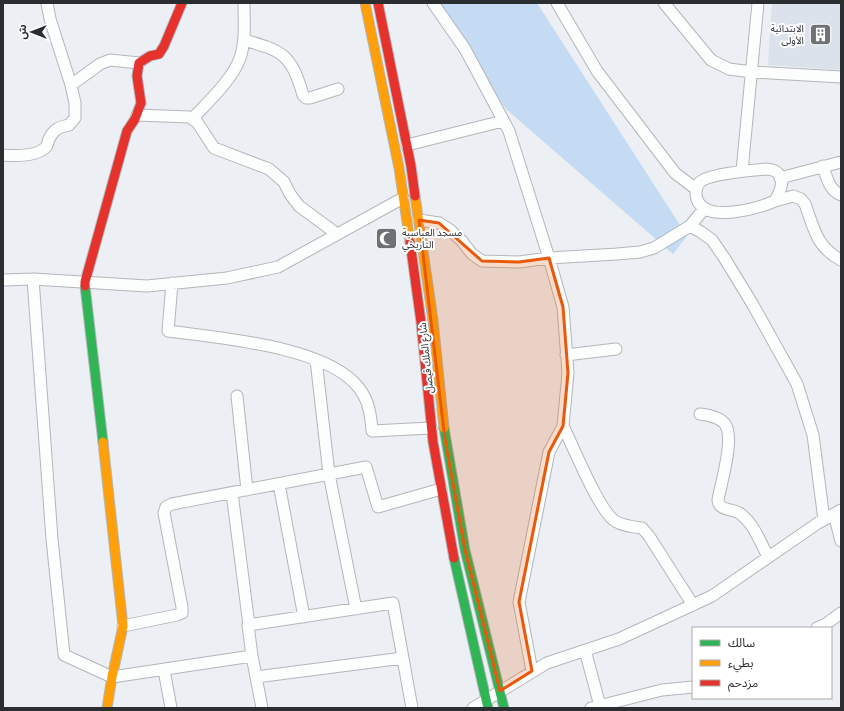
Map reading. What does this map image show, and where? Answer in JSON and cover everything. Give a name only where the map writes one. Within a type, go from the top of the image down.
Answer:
[{"type":"street","points":[[3,155],[21,157],[39,151],[46,147],[53,131],[57,128],[69,125],[74,118],[75,103],[71,85],[50,19],[47,3]]},
{"type":"street","points":[[71,85],[100,64],[110,60],[139,63],[150,56],[158,54],[164,46],[182,3]]},
{"type":"street","points":[[192,119],[227,82],[240,59],[244,40],[244,3]]},
{"type":"street","points":[[365,3],[399,168],[421,322],[431,428],[441,489],[453,553],[487,704]]},
{"type":"street","name":"شارع الملك فيصل","points":[[378,3],[407,145],[419,220],[433,320],[445,440],[465,550],[504,708]]},
{"type":"street","points":[[433,3],[465,49],[509,131],[563,307],[568,373],[564,426],[549,452],[519,602],[532,671]]},
{"type":"street","points":[[557,3],[597,71],[675,173],[696,189]]},
{"type":"street","points":[[664,3],[711,60],[729,69],[752,72],[841,77]]},
{"type":"street","points":[[742,171],[758,3]]},
{"type":"street","points":[[244,40],[272,48],[285,57],[292,67],[302,95],[306,98],[338,89]]},
{"type":"street","points":[[107,708],[123,626],[84,282],[127,131],[137,115],[141,103],[137,76],[139,63]]},
{"type":"street","points":[[137,115],[189,117],[197,122],[214,148],[269,169],[284,182],[290,194],[299,206],[337,234]]},
{"type":"street","points":[[407,145],[503,121]]},
{"type":"street","points":[[780,178],[841,162]]},
{"type":"street","points":[[823,166],[829,184],[833,190],[841,195]]},
{"type":"street","points":[[775,200],[782,186],[780,178],[775,171],[766,169],[712,176],[700,181],[696,189],[697,200],[704,209],[724,213],[765,205],[775,200],[793,196],[801,198],[805,204],[821,245],[841,260]]},
{"type":"street","points":[[3,280],[33,279],[147,286],[227,278],[278,267],[403,198]]},
{"type":"street","points":[[419,220],[439,223],[450,230],[462,241],[472,254],[482,261],[519,262],[549,258],[640,252],[654,248],[690,226],[704,209]]},
{"type":"street","points":[[690,226],[712,240],[725,259],[753,305],[797,384],[812,435],[824,520]]},
{"type":"street","points":[[33,279],[52,539],[64,655],[112,677],[252,656]]},
{"type":"street","points":[[172,283],[168,331],[266,345],[316,360],[347,375],[360,388],[366,399],[370,413],[372,431],[431,428]]},
{"type":"street","points":[[566,355],[616,349]]},
{"type":"street","points":[[316,360],[329,474],[356,608]]},
{"type":"street","points":[[237,396],[247,490]]},
{"type":"street","points":[[700,414],[721,420],[726,425],[728,452],[718,504],[720,507],[738,511],[745,517],[753,528],[768,557]]},
{"type":"street","points":[[564,426],[604,509],[614,521],[628,526],[642,528],[649,536],[693,604]]},
{"type":"street","points":[[123,626],[177,616],[182,613],[182,606],[164,513],[166,507],[172,504],[366,467],[378,507],[441,489]]},
{"type":"street","points":[[279,484],[304,617]]},
{"type":"street","points":[[232,493],[252,656],[262,708]]},
{"type":"street","points":[[473,708],[487,704],[500,691],[547,663],[619,639],[712,596],[768,557],[838,512],[841,541]]},
{"type":"street","points":[[249,625],[393,603],[412,708]]},
{"type":"street","points":[[818,627],[826,624],[841,613]]},
{"type":"street","points":[[585,650],[596,707],[662,690],[692,687]]},
{"type":"street","points":[[256,677],[403,658]]},
{"type":"street","points":[[164,670],[171,708]]},
{"type":"highlighted area","points":[[419,220],[439,223],[482,261],[519,262],[549,258],[563,307],[568,373],[563,426],[549,452],[519,602],[532,671],[500,691],[465,550],[445,440]]},
{"type":"shaded area","points":[[433,3],[537,3],[687,236],[673,254],[506,109]]},
{"type":"shaded area","points":[[772,3],[841,3],[841,70],[768,65]]},
{"type":"traffic: fast","points":[[85,286],[103,442]]},
{"type":"traffic: fast","points":[[444,428],[465,550],[504,708]]},
{"type":"traffic: fast","points":[[454,558],[488,708]]},
{"type":"traffic: slow","points":[[365,3],[399,168],[410,242]]},
{"type":"traffic: slow","points":[[415,196],[433,320],[444,428]]},
{"type":"traffic: slow","points":[[103,442],[123,626],[107,708]]},
{"type":"traffic: jam","points":[[85,286],[127,131],[135,119],[141,103],[137,76],[139,63],[150,56],[159,54],[164,46],[182,3]]},
{"type":"traffic: jam","points":[[378,3],[411,166],[415,196]]},
{"type":"traffic: jam","points":[[410,242],[421,322],[433,442],[454,558]]},
{"type":"place","name":"الابتدائية الأولى","points":[[820,34]]},
{"type":"place","name":"مسجد العباسية التاريخي","points":[[386,238]]}]
